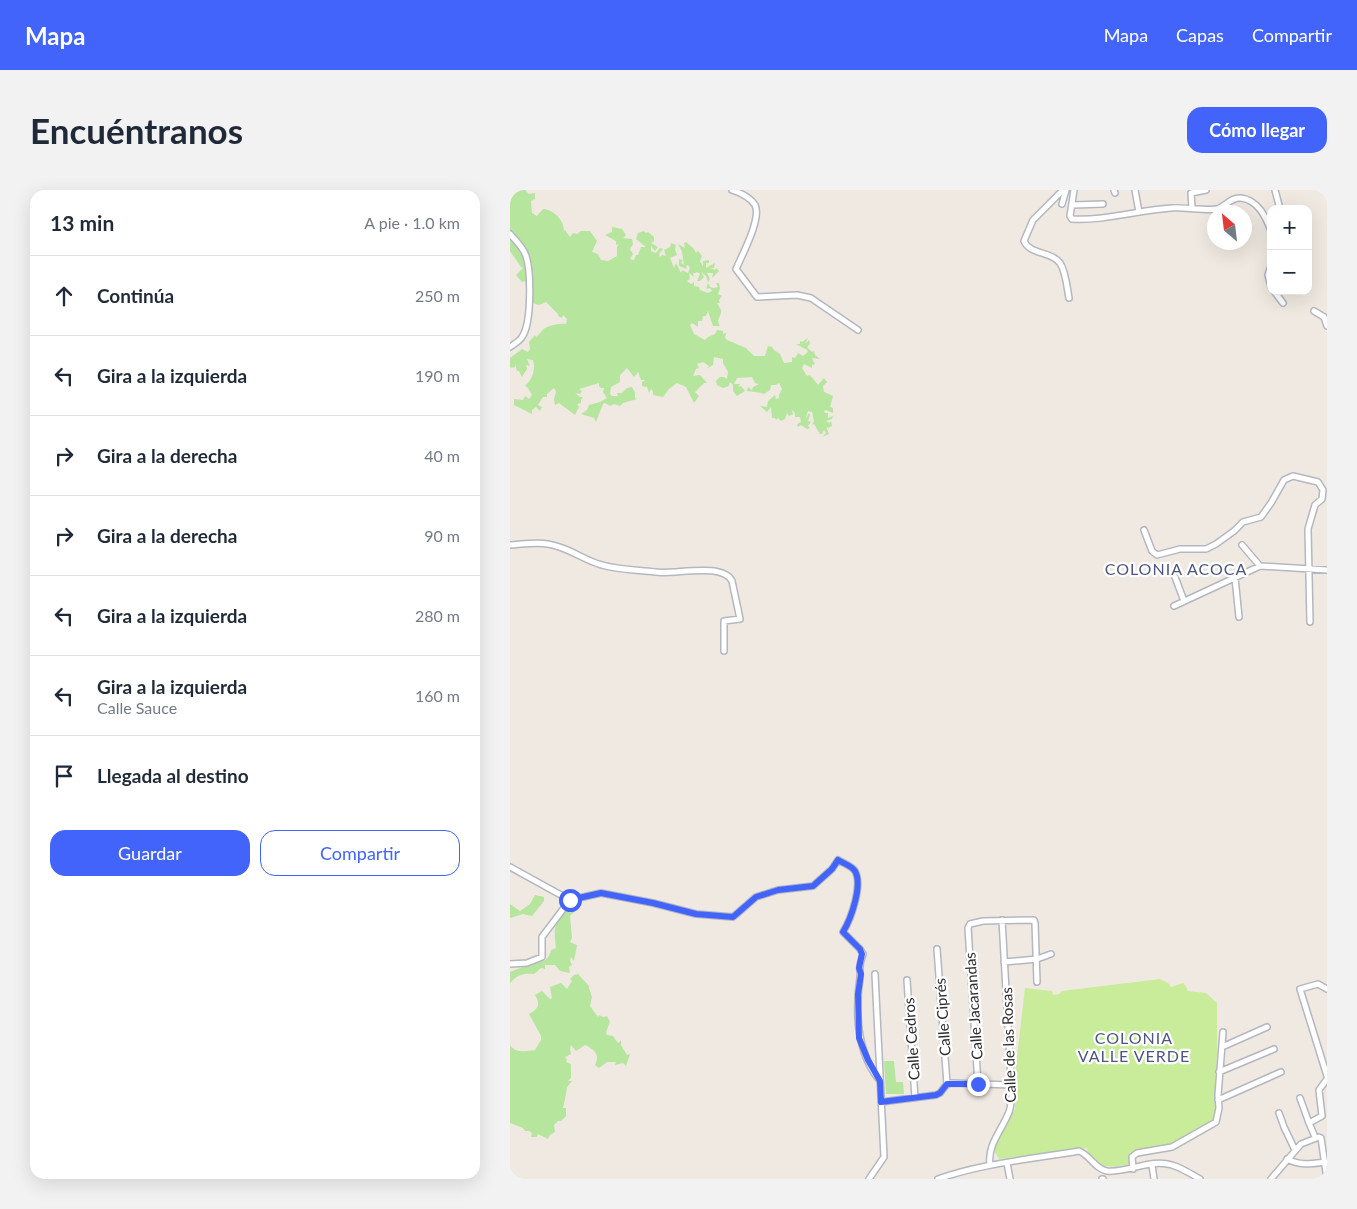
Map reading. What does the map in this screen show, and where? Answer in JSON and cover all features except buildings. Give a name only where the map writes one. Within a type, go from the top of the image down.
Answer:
[{"type":"street","points":[[732,190],[746,196],[756,206],[756,219],[736,269],[757,297],[797,295],[811,298],[858,330]]},
{"type":"street","points":[[1062,204],[1064,190]]},
{"type":"street","points":[[1064,190],[1033,220],[1024,241],[1028,248],[1048,255],[1060,263],[1069,298]]},
{"type":"street","points":[[1074,190],[1070,216],[1074,219],[1171,208],[1215,209],[1233,199],[1242,198],[1253,203],[1267,216]]},
{"type":"street","points":[[1135,190],[1139,212]]},
{"type":"street","points":[[1192,208],[1191,193],[1206,190]]},
{"type":"street","points":[[1275,190],[1279,205]]},
{"type":"street","points":[[1073,204],[1103,204]]},
{"type":"street","points":[[510,234],[521,245],[526,255],[528,269],[527,323],[522,337],[510,347]]},
{"type":"street","points":[[1277,295],[1283,303]]},
{"type":"street","points":[[1314,311],[1325,315],[1327,326]]},
{"type":"street","points":[[1144,530],[1152,551],[1157,555],[1180,549],[1206,549],[1234,531],[1243,522],[1261,517],[1287,478],[1293,476],[1318,482],[1322,485],[1323,496],[1315,505],[1310,522],[1310,622]]},
{"type":"street","points":[[510,545],[545,544],[556,546],[601,565],[667,574],[704,570],[721,572],[729,576],[732,581],[740,619],[724,621],[724,651]]},
{"type":"street","points":[[1242,545],[1260,566]]},
{"type":"street","points":[[1174,606],[1260,566],[1327,570]]},
{"type":"street","points":[[1175,577],[1184,601]]},
{"type":"street","points":[[1235,578],[1239,617]]},
{"type":"street","points":[[510,964],[527,962],[542,956],[542,937],[570,900],[601,893],[696,914],[733,917],[756,897],[778,890],[813,886],[832,869],[838,860],[853,868],[856,876],[855,906],[849,923],[843,932],[860,949],[862,954],[859,968],[861,974],[858,994],[859,1038],[868,1060],[880,1081]]},
{"type":"street","points":[[510,868],[570,900]]},
{"type":"street","points":[[1002,920],[1032,919],[1035,923],[1037,982]]},
{"type":"street","name":"Calle Jacarandas","points":[[978,1084],[968,928],[974,922],[1002,920]]},
{"type":"street","name":"Calle de las Rosas","points":[[990,1166],[992,1145],[1010,1110],[1012,1085],[1002,920]]},
{"type":"street","name":"Calle Ciprés","points":[[937,949],[947,1084]]},
{"type":"street","points":[[1004,962],[1037,959],[1051,954]]},
{"type":"street","points":[[869,1179],[884,1157],[875,974]]},
{"type":"street","name":"Calle Cedros","points":[[907,980],[915,1098]]},
{"type":"street","points":[[1309,1123],[1322,1116],[1318,1090],[1327,1078],[1300,988],[1318,984],[1327,989]]},
{"type":"street","points":[[1222,1046],[1267,1027]]},
{"type":"street","points":[[1133,1169],[1132,1157],[1137,1153],[1172,1147],[1216,1122],[1219,1108],[1219,1072],[1223,1032]]},
{"type":"street","points":[[1219,1072],[1274,1050]]},
{"type":"street","points":[[1218,1100],[1281,1072]]},
{"type":"street","points":[[881,1102],[936,1095],[947,1084],[1012,1085]]},
{"type":"street","points":[[1300,1098],[1309,1123],[1318,1138],[1325,1162],[1327,1179]]},
{"type":"street","points":[[1279,1113],[1295,1150]]},
{"type":"street","points":[[1271,1179],[1301,1144],[1318,1138]]},
{"type":"street","points":[[938,1179],[990,1166],[1079,1151],[1087,1155],[1104,1171],[1133,1169],[1152,1165],[1171,1165],[1200,1179]]},
{"type":"street","points":[[1287,1160],[1305,1165],[1325,1162]]},
{"type":"street","points":[[1006,1163],[1010,1179]]},
{"type":"street","points":[[1152,1165],[1154,1179]]},
{"type":"street","points":[[1103,1179],[1104,1171]]},
{"type":"green space","points":[[510,190],[525,190],[529,194],[535,193],[535,199],[531,201],[532,213],[537,216],[543,209],[554,214],[560,219],[564,231],[570,237],[573,233],[590,231],[597,241],[592,252],[598,254],[601,260],[608,261],[617,256],[619,244],[616,245],[616,241],[605,235],[612,232],[612,227],[622,229],[626,235],[623,238],[632,239],[633,244],[630,249],[633,254],[630,259],[634,260],[641,247],[646,247],[636,239],[638,233],[644,231],[654,237],[654,241],[651,243],[658,247],[655,251],[651,246],[651,251],[656,253],[660,248],[663,249],[659,254],[660,257],[662,255],[666,256],[664,250],[670,247],[671,243],[676,245],[677,255],[670,258],[674,268],[676,263],[681,273],[682,270],[688,273],[690,268],[688,265],[686,266],[687,269],[679,266],[679,259],[683,260],[681,263],[684,265],[682,252],[678,244],[685,248],[684,243],[686,242],[696,253],[698,251],[702,256],[700,261],[703,266],[703,261],[709,260],[709,263],[706,263],[706,268],[715,263],[714,268],[710,268],[715,270],[716,268],[719,271],[712,278],[713,273],[707,273],[710,279],[708,282],[706,276],[701,272],[704,277],[700,281],[697,281],[700,274],[697,272],[693,274],[694,277],[689,273],[690,279],[687,281],[691,284],[694,282],[694,286],[708,293],[712,291],[710,288],[706,289],[708,283],[710,287],[714,288],[718,287],[716,283],[719,283],[718,294],[722,296],[719,300],[720,303],[717,303],[721,310],[718,320],[720,326],[713,326],[708,311],[706,316],[703,316],[702,321],[698,321],[698,327],[692,323],[690,325],[694,334],[705,340],[715,334],[717,330],[723,331],[723,334],[726,333],[725,338],[727,340],[746,348],[754,356],[765,356],[768,346],[772,347],[780,354],[784,363],[792,362],[792,357],[795,358],[798,353],[803,356],[808,352],[796,344],[800,344],[800,341],[802,342],[808,338],[805,344],[809,340],[810,344],[807,347],[812,352],[814,351],[815,355],[820,359],[812,358],[815,364],[812,365],[812,368],[804,364],[802,368],[807,376],[810,375],[818,385],[824,378],[827,382],[823,386],[824,392],[833,396],[830,407],[833,408],[833,413],[824,411],[828,413],[828,418],[833,416],[832,419],[826,421],[829,423],[831,421],[832,426],[828,428],[826,426],[829,434],[822,437],[826,433],[824,430],[820,434],[814,424],[812,425],[814,421],[812,412],[808,411],[805,420],[809,413],[808,421],[811,422],[808,426],[810,428],[807,429],[801,425],[798,427],[797,424],[801,422],[800,417],[795,417],[795,413],[792,410],[793,414],[789,416],[787,413],[785,419],[781,421],[778,418],[776,420],[772,418],[771,407],[767,412],[760,406],[767,407],[768,401],[775,395],[776,399],[779,398],[782,389],[779,383],[771,385],[770,390],[764,394],[747,391],[748,387],[752,390],[753,387],[759,384],[755,383],[752,377],[737,378],[734,384],[740,384],[738,387],[741,386],[745,391],[737,396],[730,382],[729,386],[723,388],[717,385],[716,381],[720,377],[727,379],[728,372],[723,359],[714,357],[713,365],[706,369],[709,366],[703,362],[697,364],[699,368],[696,369],[693,376],[700,375],[707,383],[704,383],[695,392],[699,396],[694,403],[686,387],[677,383],[663,397],[653,395],[651,389],[649,393],[647,387],[642,386],[642,382],[645,380],[641,380],[638,372],[634,377],[627,368],[620,375],[620,382],[611,387],[610,394],[618,396],[617,393],[622,393],[627,388],[632,387],[637,399],[623,403],[620,406],[603,404],[596,422],[594,418],[581,414],[587,410],[589,405],[607,398],[603,392],[604,388],[599,386],[599,383],[579,389],[582,391],[580,394],[575,393],[583,397],[581,403],[577,404],[579,407],[575,415],[559,403],[555,405],[556,392],[554,388],[547,394],[547,397],[543,397],[538,405],[542,407],[540,411],[536,407],[532,410],[532,414],[514,405],[514,399],[523,400],[525,396],[529,399],[532,395],[525,386],[533,374],[534,364],[533,360],[527,359],[530,366],[526,365],[527,369],[522,377],[519,371],[517,371],[515,364],[515,367],[510,367],[510,358],[522,349],[528,352],[530,349],[529,342],[535,335],[536,337],[545,328],[550,326],[566,324],[567,319],[563,315],[562,318],[558,316],[546,302],[539,305],[532,302],[531,293],[527,291],[525,281],[522,282],[516,275],[523,268],[510,251]]},
{"type":"green space","points":[[535,895],[544,897],[544,901],[532,916],[523,914],[510,918],[510,904],[520,911],[530,904]]},
{"type":"green space","points":[[575,904],[576,910],[570,916],[572,938],[570,942],[577,945],[574,961],[571,957],[570,961],[572,965],[569,967],[570,973],[560,971],[555,965],[545,965],[545,969],[541,968],[534,974],[520,975],[510,983],[510,972],[526,964],[548,958],[551,950],[556,948],[556,923],[566,906]]},
{"type":"green space","points":[[578,974],[589,986],[592,997],[590,1006],[598,1017],[599,1015],[607,1016],[610,1022],[606,1032],[607,1035],[613,1036],[618,1043],[621,1040],[621,1045],[627,1055],[630,1054],[626,1066],[623,1063],[615,1065],[616,1062],[607,1062],[599,1068],[595,1065],[597,1055],[594,1051],[585,1045],[576,1051],[571,1045],[571,1054],[565,1057],[566,1062],[571,1064],[571,1078],[568,1081],[572,1081],[567,1087],[563,1108],[566,1108],[566,1116],[554,1125],[555,1132],[548,1139],[538,1134],[537,1137],[531,1137],[532,1133],[529,1131],[525,1131],[523,1128],[510,1123],[510,1045],[518,1051],[535,1050],[541,1040],[541,1036],[529,1014],[538,1006],[535,995],[542,991],[550,999],[552,998],[550,987],[561,983],[567,989],[572,981],[570,979]]},
{"type":"green space","points":[[1160,979],[1171,987],[1183,983],[1187,991],[1206,993],[1217,1003],[1215,1087],[1217,1110],[1215,1122],[1172,1145],[1144,1149],[1131,1154],[1131,1164],[1104,1166],[1098,1164],[1089,1155],[1087,1148],[999,1159],[994,1151],[1000,1135],[1015,1109],[1016,1066],[1025,988],[1052,991],[1053,995],[1059,994],[1062,991]]},
{"type":"green space","points":[[884,1061],[894,1061],[896,1082],[903,1082],[904,1094],[886,1094]]},
{"type":"district","name":"COLONIA ACOCA","points":[[1176,568]]},
{"type":"district","name":"COLONIA VALLE VERDE","points":[[1134,1046]]},
{"type":"route","points":[[570,900],[601,893],[696,914],[733,917],[756,897],[778,890],[813,886],[832,869],[838,860],[853,868],[856,876],[855,906],[849,923],[843,932],[860,949],[862,954],[859,968],[861,974],[858,994],[858,1033],[861,1046],[880,1081],[881,1102],[936,1095],[947,1084],[951,1083],[978,1084]]}]
